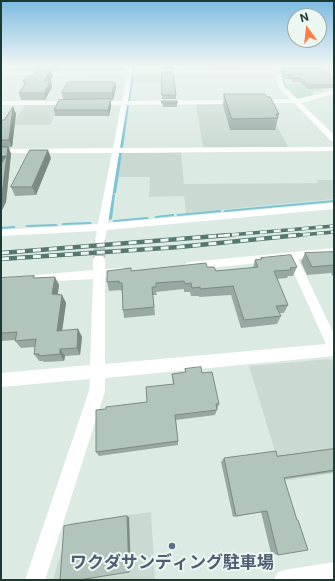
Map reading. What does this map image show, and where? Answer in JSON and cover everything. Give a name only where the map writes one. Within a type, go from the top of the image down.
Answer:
[{"type":"street","points":[[100,240],[101,227],[126,92]]},
{"type":"street","points":[[286,92],[334,139]]},
{"type":"street","points":[[250,102],[295,101],[334,92]]},
{"type":"street","points":[[86,103],[242,102]]},
{"type":"street","points":[[1,103],[78,103]]},
{"type":"street","points":[[1,151],[334,149]]},
{"type":"street","points":[[1,233],[101,227],[334,206]]},
{"type":"street","points":[[176,267],[334,252]]},
{"type":"street","points":[[1,380],[334,349],[291,256]]},
{"type":"street","points":[[35,580],[97,391],[99,267]]},
{"type":"street","points":[[31,279],[99,267],[137,271]]},
{"type":"street","points":[[284,580],[334,572]]},
{"type":"shaded area","points":[[196,104],[266,104],[288,147],[203,147]]},
{"type":"shaded area","points":[[25,105],[60,105],[50,125],[12,125]]},
{"type":"shaded area","points":[[181,152],[184,184],[318,183],[317,180],[334,180],[334,199],[186,213],[184,196],[149,197],[150,177],[118,177],[122,153]]},
{"type":"shaded area","points":[[329,359],[334,362],[334,473],[284,481],[249,366]]},
{"type":"shaded area","points":[[151,512],[155,580],[53,580],[70,523]]},
{"type":"green space","points":[[291,92],[312,92],[315,95],[298,99]]},
{"type":"building","points":[[20,92],[44,92],[44,93]]},
{"type":"building","points":[[62,92],[112,92],[112,93]]},
{"type":"building","points":[[162,92],[176,92],[176,95],[162,95]]},
{"type":"building","points":[[224,94],[265,94],[267,97],[270,97],[279,114],[276,114],[278,118],[232,119]]},
{"type":"building","points":[[111,99],[108,110],[54,110],[59,100]]},
{"type":"building","points":[[162,101],[177,101],[177,103],[162,103]]},
{"type":"building","points":[[13,107],[9,140],[1,140],[1,120],[4,120]]},
{"type":"building","points":[[1,147],[8,147],[1,197],[1,164],[6,156],[1,156]]},
{"type":"building","points":[[30,150],[48,150],[32,187],[11,187]]},
{"type":"building","points":[[334,252],[334,265],[312,267],[305,253]]},
{"type":"building","points":[[291,255],[297,267],[290,268],[291,270],[274,271],[288,305],[276,306],[281,316],[244,320],[233,286],[200,289],[200,287],[192,288],[191,283],[185,284],[184,281],[156,283],[156,287],[152,287],[154,307],[123,310],[122,283],[119,283],[119,281],[107,282],[107,271],[131,268],[131,271],[206,263],[207,267],[214,267],[216,271],[258,267],[255,260]]},
{"type":"building","points":[[34,276],[33,278],[55,277],[52,294],[62,295],[57,331],[78,329],[77,348],[60,349],[60,354],[39,356],[39,354],[34,354],[36,339],[15,341],[17,332],[1,333],[1,278]]},
{"type":"building","points":[[201,367],[202,373],[212,372],[219,404],[216,404],[217,410],[175,415],[178,441],[96,452],[96,410],[106,409],[106,407],[147,402],[146,387],[174,384],[172,374],[186,372],[185,369]]},
{"type":"building","points":[[334,449],[334,470],[284,478],[308,550],[278,555],[267,511],[236,516],[224,458],[276,451],[277,456]]},
{"type":"building","points":[[127,516],[129,572],[79,580],[60,580],[64,526]]},
{"type":"waterway","points":[[129,101],[130,92]]},
{"type":"waterway","points":[[121,147],[128,105]]},
{"type":"waterway","points":[[114,193],[120,153]]},
{"type":"waterway","points":[[110,219],[113,195]]},
{"type":"waterway","points":[[225,211],[334,201]]},
{"type":"waterway","points":[[178,215],[220,211]]},
{"type":"waterway","points":[[156,217],[173,215]]},
{"type":"waterway","points":[[114,221],[147,218]]},
{"type":"waterway","points":[[63,224],[90,223]]},
{"type":"waterway","points":[[27,226],[56,225]]},
{"type":"waterway","points":[[1,228],[14,227]]},
{"type":"tunnel","points":[[99,259],[100,240]]},
{"type":"railway","points":[[225,235],[334,226]]},
{"type":"railway","points":[[289,236],[334,232]]},
{"type":"railway","points":[[1,253],[225,235]]},
{"type":"railway","points":[[218,236],[225,235]]},
{"type":"railway","points":[[225,235],[230,235]]},
{"type":"railway","points":[[289,236],[299,235]]},
{"type":"railway","points":[[1,259],[179,247],[289,236]]},
{"type":"place","name":"ワクダサンディング駐車場","points":[[172,546]]}]
